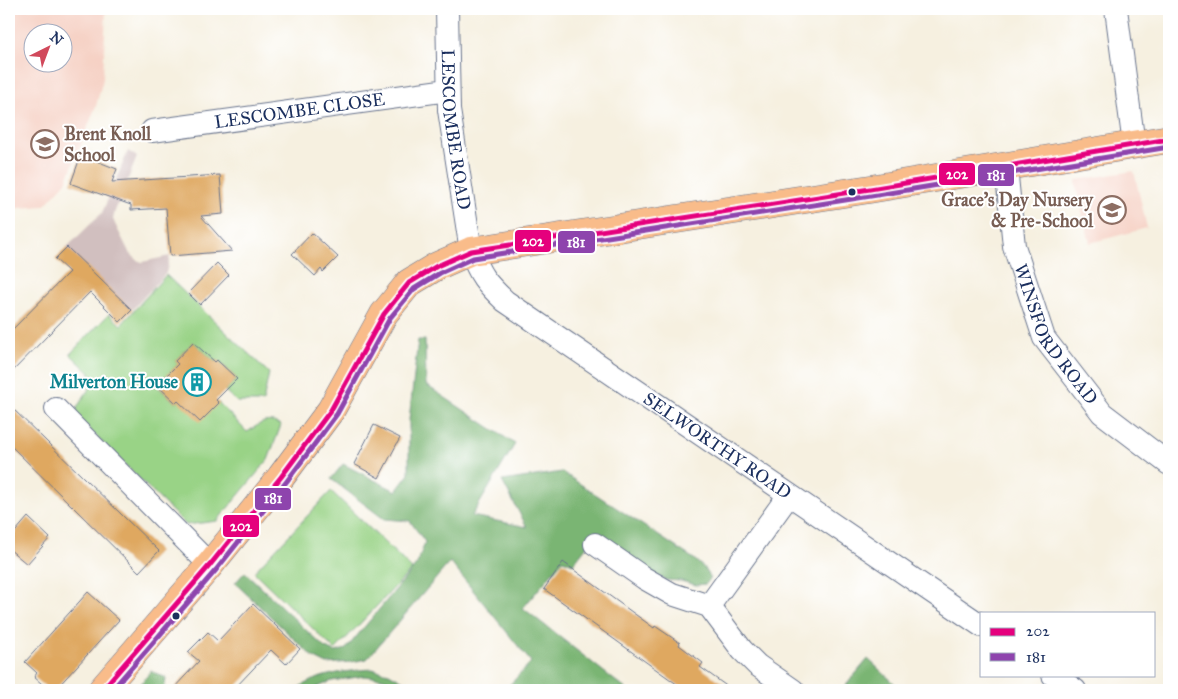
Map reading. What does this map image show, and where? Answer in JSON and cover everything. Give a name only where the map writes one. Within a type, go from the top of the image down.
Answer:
[{"type":"main road","points":[[102,690],[210,565],[281,477],[331,410],[384,314],[396,298],[409,283],[437,266],[471,251],[1006,167],[1169,139]]},
{"type":"street","name":"LESCOMBE ROAD","points":[[447,9],[449,110],[471,251]]},
{"type":"street","points":[[1116,9],[1134,145]]},
{"type":"street","name":"LESCOMBE CLOSE","points":[[152,131],[448,90]]},
{"type":"street","name":"WINSFORD ROAD","points":[[1006,167],[1014,246],[1044,338],[1102,413],[1169,464]]},
{"type":"street","name":"SELWORTHY ROAD","points":[[471,251],[486,284],[505,301],[980,625]]},
{"type":"street","points":[[56,409],[210,565]]},
{"type":"street","points":[[709,606],[789,495]]},
{"type":"street","points":[[596,544],[658,586],[689,600],[709,606],[742,650],[757,665],[793,690]]},
{"type":"street","points":[[1054,676],[1075,690]]},
{"type":"shaded area","name":"Brent Knoll School","points":[[9,9],[106,9],[103,79],[96,106],[66,182],[44,206],[9,209]]},
{"type":"shaded area","points":[[128,151],[137,157],[115,211],[113,219],[115,224],[129,252],[137,260],[142,262],[170,256],[166,273],[132,310],[67,247],[102,213]]},
{"type":"shaded area","name":"Grace’s Day Nursery & Pre-School","points":[[1134,171],[1147,228],[1090,243],[1077,192],[1076,180]]},
{"type":"green space","points":[[166,275],[269,373],[263,402],[237,402],[225,391],[237,379],[218,360],[215,362],[193,342],[175,361],[178,364],[157,386],[176,403],[178,401],[219,403],[247,432],[263,422],[281,425],[268,460],[217,521],[186,525],[75,415],[78,406],[92,384],[90,373],[70,354],[109,314],[121,325]]},
{"type":"green space","points":[[418,340],[425,340],[426,385],[515,444],[472,516],[527,527],[502,481],[562,472],[694,559],[708,572],[710,579],[706,584],[696,585],[681,581],[665,580],[590,542],[573,564],[563,560],[523,608],[627,690],[505,690],[531,662],[450,562],[367,659],[351,662],[327,664],[313,657],[235,583],[245,572],[325,648],[336,652],[346,649],[417,564],[425,542],[410,521],[384,519],[331,479],[343,464],[396,491],[409,474],[409,420]]},
{"type":"green space","points":[[331,491],[412,569],[335,650],[254,572]]},
{"type":"green space","points":[[868,659],[895,684],[891,690],[842,690]]},
{"type":"green space","points":[[372,669],[389,673],[419,690],[410,690],[382,678],[364,676],[332,681],[311,690],[295,690],[322,677],[342,672]]},
{"type":"green space","points":[[151,671],[166,678],[164,690],[136,690]]},
{"type":"building","points":[[81,155],[117,169],[112,182],[220,175],[223,214],[201,216],[232,251],[170,256],[166,208],[131,210],[131,205],[72,184]]},
{"type":"building","points":[[312,233],[338,257],[323,272],[321,269],[315,276],[292,254]]},
{"type":"building","points":[[67,247],[132,310],[120,322],[90,292],[9,375],[9,333],[69,272],[55,259]]},
{"type":"building","points":[[217,263],[229,275],[200,305],[188,293]]},
{"type":"building","name":"Milverton House","points":[[193,342],[215,362],[217,360],[237,379],[216,400],[219,403],[200,422],[178,401],[176,403],[157,385],[178,364],[175,361]]},
{"type":"building","points":[[9,405],[159,551],[139,572],[9,444]]},
{"type":"building","points":[[374,425],[400,438],[379,478],[354,464]]},
{"type":"building","points":[[28,517],[50,538],[27,564],[9,549],[9,539]]},
{"type":"building","points":[[563,562],[654,628],[655,626],[680,643],[679,645],[703,663],[700,667],[732,690],[685,690],[544,589]]},
{"type":"building","points":[[88,592],[119,620],[55,690],[49,690],[34,677],[37,673],[25,662]]},
{"type":"building","points":[[253,604],[300,649],[286,664],[271,650],[233,690],[172,690],[199,661],[188,652],[208,632],[218,641]]},
{"type":"transit line","name":"202","points":[[102,690],[210,565],[281,477],[331,410],[384,314],[409,283],[437,266],[471,251],[870,189],[1169,139]]},
{"type":"transit line","name":"181","points":[[112,690],[216,570],[287,481],[337,414],[390,318],[414,289],[440,273],[473,258],[1169,147]]},
{"type":"place","name":"Brent Knoll School","points":[[45,144]]},
{"type":"place","name":"Grace’s Day Nursery & Pre-School","points":[[1112,210]]},
{"type":"place","name":"Milverton House","points":[[197,382]]}]
